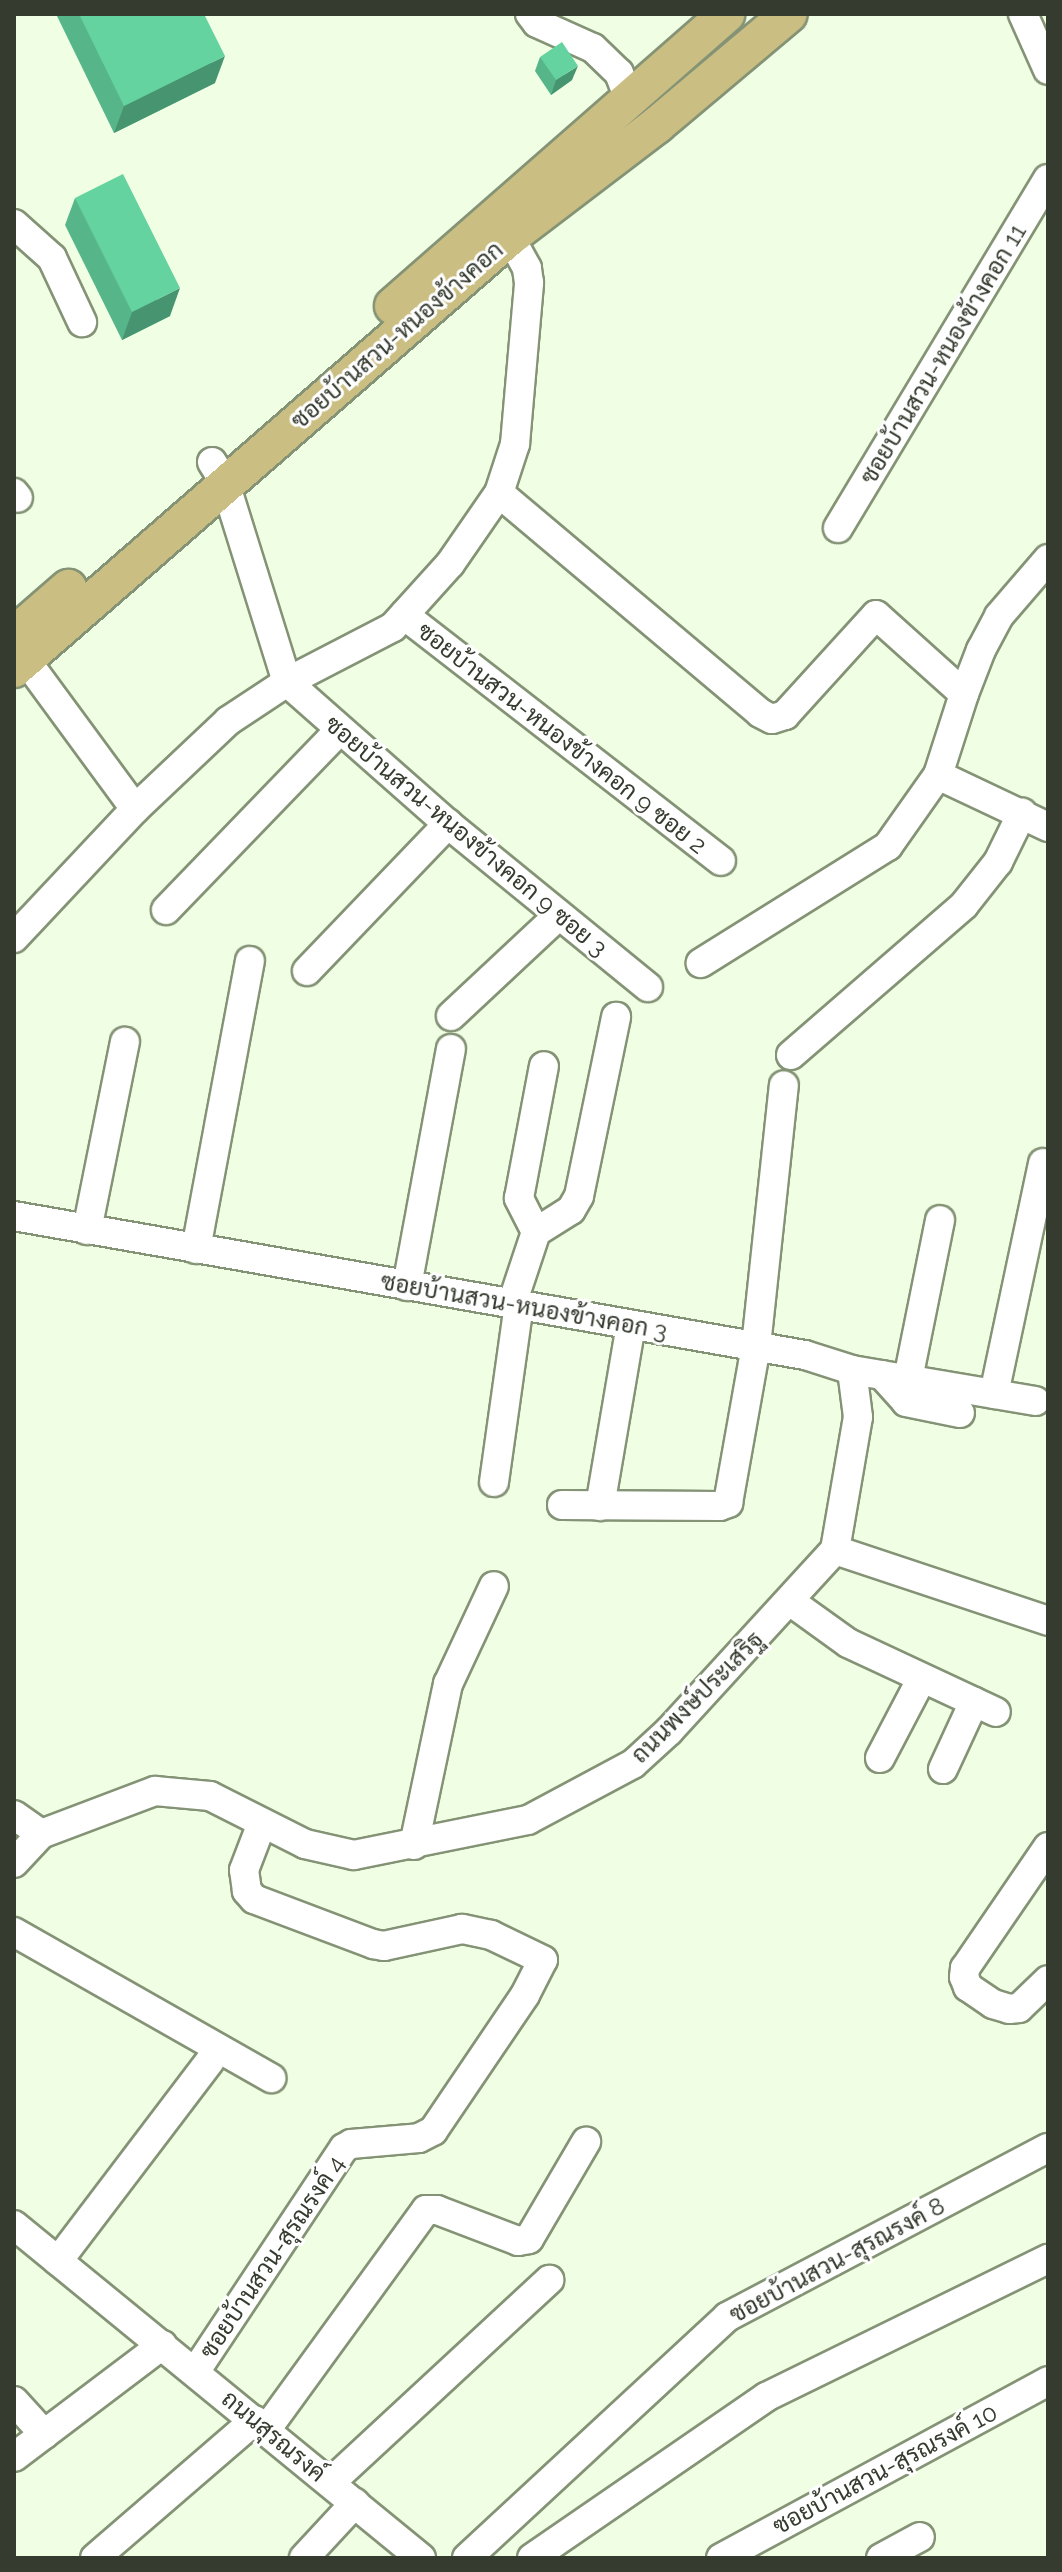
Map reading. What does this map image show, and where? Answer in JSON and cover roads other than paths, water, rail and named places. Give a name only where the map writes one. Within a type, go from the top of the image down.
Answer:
[{"type":"main road","name":"ซอยบ้านสวน-หนองข้างคอก","points":[[18,654],[628,97],[726,14]]},
{"type":"main road","name":"ซอยบ้านสวน-หนองข้างคอก","points":[[219,472],[510,237],[657,125],[789,14]]},
{"type":"street","points":[[530,14],[537,23],[593,48],[619,73],[628,97]]},
{"type":"street","points":[[1023,14],[1048,70]]},
{"type":"street","name":"ซอยบ้านสวน-หนองข้างคอก 11","points":[[838,528],[1044,197]]},
{"type":"street","points":[[14,224],[52,258],[82,322]]},
{"type":"street","points":[[14,938],[135,809],[228,721],[287,682],[393,627],[450,564],[499,493],[515,444],[529,283],[527,268],[510,237]]},
{"type":"street","points":[[219,472],[287,682]]},
{"type":"street","points":[[499,493],[760,713],[772,719],[785,715],[876,615],[964,694]]},
{"type":"street","points":[[701,963],[888,846],[938,775],[964,694],[981,650],[999,616],[1048,559]]},
{"type":"street","name":"ซอยบ้านสวน-หนองข้างคอก 9 ซอย 2","points":[[404,615],[721,861]]},
{"type":"street","points":[[18,654],[135,809]]},
{"type":"street","name":"ซอยบ้านสวน-หนองข้างคอก 9 ซอย 3","points":[[287,682],[448,824],[648,987]]},
{"type":"street","points":[[166,910],[339,731]]},
{"type":"street","points":[[938,775],[1048,827]]},
{"type":"street","points":[[791,1055],[964,905],[998,862],[1022,813]]},
{"type":"street","points":[[307,971],[448,824]]},
{"type":"street","points":[[451,1016],[558,916]]},
{"type":"street","points":[[196,1249],[250,961]]},
{"type":"street","points":[[536,1232],[571,1210],[579,1196],[616,1017]]},
{"type":"street","points":[[87,1230],[125,1042]]},
{"type":"street","points":[[407,1286],[451,1049]]},
{"type":"street","points":[[494,1482],[516,1305],[536,1232],[519,1198],[544,1066]]},
{"type":"street","points":[[562,1505],[728,1503],[756,1346],[784,1085]]},
{"type":"street","points":[[994,1394],[1043,1163]]},
{"type":"street","name":"ซอยบ้านสวน-หนองข้างคอก 3","points":[[14,1216],[756,1346],[805,1355],[852,1370],[1035,1401]]},
{"type":"street","points":[[940,1220],[895,1377],[906,1402],[960,1413]]},
{"type":"street","points":[[600,1506],[631,1325]]},
{"type":"street","points":[[852,1370],[858,1417],[835,1550],[1048,1621]]},
{"type":"street","name":"ถนนพงษ์ประเสริฐ","points":[[15,1860],[41,1834],[155,1791],[210,1796],[305,1844],[354,1855],[528,1820],[633,1764],[669,1731],[791,1602],[835,1550]]},
{"type":"street","points":[[414,1845],[448,1684],[494,1586]]},
{"type":"street","points":[[791,1602],[848,1643],[985,1707],[943,1769]]},
{"type":"street","points":[[880,1758],[922,1678]]},
{"type":"street","points":[[14,1815],[41,1834]]},
{"type":"street","name":"ซอยบ้านสวน-สุรณรงค์ 4","points":[[195,2372],[341,2152],[351,2144],[419,2138],[433,2131],[525,1995],[543,1960],[491,1935],[462,1929],[384,1946],[373,1944],[254,1899],[247,1891],[244,1870],[262,1823]]},
{"type":"street","points":[[1048,1847],[965,1968],[968,1987],[993,2004],[1009,2009],[1019,2008],[1048,1980]]},
{"type":"street","points":[[14,1932],[271,2078]]},
{"type":"street","points":[[58,2261],[210,2061]]},
{"type":"street","points":[[103,2556],[260,2425],[426,2210],[437,2210],[518,2241],[529,2239],[586,2142]]},
{"type":"street","name":"ซอยบ้านสวน-สุรณรงค์ 8","points":[[467,2558],[727,2317],[1048,2148]]},
{"type":"street","name":"ถนนสุรณรงค์","points":[[14,2225],[421,2558]]},
{"type":"street","points":[[532,2558],[766,2397],[1048,2259]]},
{"type":"street","points":[[330,2483],[549,2280]]},
{"type":"street","points":[[14,2457],[162,2345]]},
{"type":"street","name":"ซอยบ้านสวน-สุรณรงค์ 10","points":[[721,2558],[1048,2381]]},
{"type":"street","points":[[14,2401],[44,2434]]},
{"type":"street","points":[[304,2558],[355,2503]]},
{"type":"street","points":[[881,2558],[920,2537]]}]
